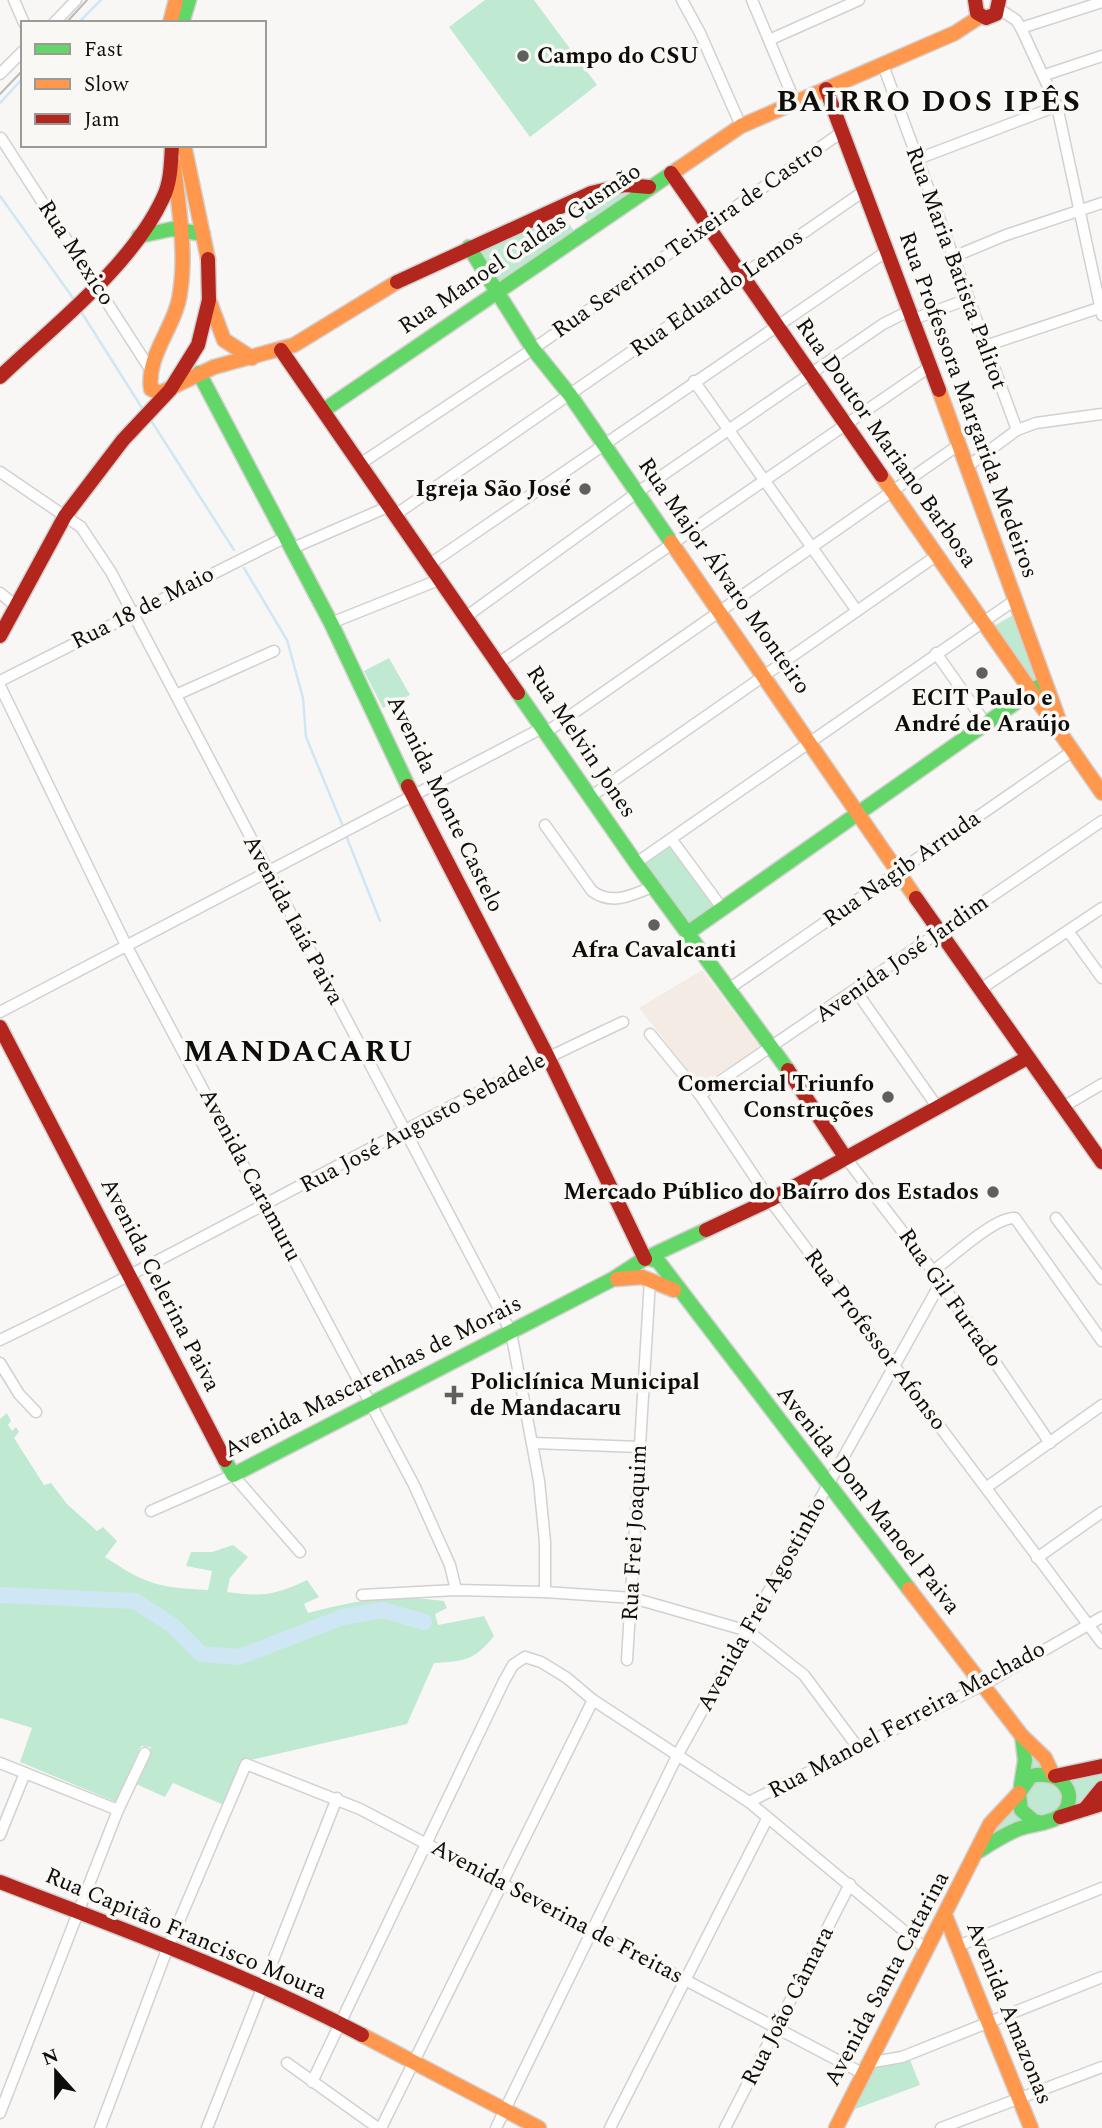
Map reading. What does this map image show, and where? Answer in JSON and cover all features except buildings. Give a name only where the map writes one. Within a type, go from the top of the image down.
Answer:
[{"type":"main road","points":[[171,21],[176,0]]},
{"type":"main road","points":[[183,21],[189,0]]},
{"type":"main road","name":"Rua Manoel Caldas Gusmão","points":[[324,410],[741,126],[966,27],[975,5],[991,17],[1002,3]]},
{"type":"main road","name":"Rua Professora Margarida Medeiros","points":[[826,89],[960,444],[1045,683],[1070,744]]},
{"type":"main road","points":[[0,377],[95,284],[139,236],[162,199],[168,183],[172,147]]},
{"type":"main road","points":[[172,147],[180,230],[178,308],[173,326],[150,369],[148,381],[151,389],[160,393],[199,373],[281,350],[309,338],[387,286],[469,247],[604,189],[625,185],[649,187]]},
{"type":"main road","points":[[184,147],[203,234],[209,300],[224,340],[252,358]]},
{"type":"main road","name":"Rua Doutor Mariano Barbosa","points":[[671,173],[709,224],[742,276],[1030,692],[1070,744]]},
{"type":"main road","points":[[139,236],[180,230],[203,234]]},
{"type":"main road","name":"Rua Major Álvaro Monteiro","points":[[469,247],[533,349],[570,395],[720,609],[901,871],[979,990],[1102,1162]]},
{"type":"main road","points":[[0,636],[65,516],[123,440],[170,390],[198,345],[209,300]]},
{"type":"main road","name":"Rua Melvin Jones","points":[[281,350],[546,729],[636,863],[773,1047],[845,1157]]},
{"type":"main road","name":"Avenida Monte Castelo","points":[[199,373],[331,623],[412,795],[548,1057],[650,1269]]},
{"type":"main road","points":[[689,932],[1045,683]]},
{"type":"main road","points":[[1070,744],[1102,793]]},
{"type":"main road","name":"Avenida Celerina Paiva","points":[[0,1027],[233,1475]]},
{"type":"main road","points":[[650,1269],[678,1245],[770,1200],[1027,1058]]},
{"type":"main road","name":"Avenida Mascarenhas de Morais","points":[[233,1475],[613,1279],[650,1269]]},
{"type":"main road","name":"Avenida Dom Manoel Paiva","points":[[650,1269],[678,1292],[1022,1736],[1045,1758],[1054,1775]]},
{"type":"main road","points":[[1022,1736],[1025,1760],[1020,1790],[1021,1810],[1034,1821],[1043,1823]]},
{"type":"main road","name":"Avenida Santa Catarina","points":[[836,2128],[864,2068],[979,1851],[990,1824],[1031,1776],[1054,1775],[1102,1766]]},
{"type":"main road","points":[[1054,1775],[1068,1792],[1068,1805],[1060,1816]]},
{"type":"main road","points":[[1083,1811],[1102,1788]]},
{"type":"main road","points":[[979,1851],[1012,1832],[1102,1804]]},
{"type":"main road","name":"Rua Capitão Francisco Moura","points":[[0,1882],[262,1986],[539,2128]]},
{"type":"main road","name":"Avenida Amazonas","points":[[945,1915],[1031,2128]]},
{"type":"street","points":[[14,0],[23,21]]},
{"type":"street","points":[[56,21],[76,0]]},
{"type":"street","points":[[682,0],[700,33],[741,126]]},
{"type":"street","points":[[752,0],[795,102]]},
{"type":"street","points":[[769,40],[859,0]]},
{"type":"street","points":[[1021,28],[1102,2]]},
{"type":"street","points":[[985,346],[1102,310],[1057,106],[1021,28],[1002,3]]},
{"type":"street","points":[[0,74],[21,53]]},
{"type":"street","points":[[1045,75],[1102,56]]},
{"type":"street","name":"Rua Maria Batista Palitot","points":[[883,65],[915,160],[1017,430]]},
{"type":"street","points":[[915,160],[1057,106]]},
{"type":"street","name":"Rua Severino Teixeira de Castro","points":[[360,464],[533,349],[842,132]]},
{"type":"street","name":"Rua Mexico","points":[[1,138],[150,369]]},
{"type":"street","name":"Rua Eduardo Lemos","points":[[393,511],[570,395],[864,191]]},
{"type":"street","points":[[953,257],[1102,203]]},
{"type":"street","points":[[430,564],[887,251]]},
{"type":"street","points":[[467,616],[638,492],[811,376],[883,324],[968,299]]},
{"type":"street","points":[[500,663],[931,366]]},
{"type":"street","points":[[694,381],[857,611]]},
{"type":"street","points":[[968,466],[1017,430],[1045,420],[1102,414]]},
{"type":"street","points":[[0,1012],[412,795],[546,729],[960,444]]},
{"type":"street","name":"Avenida Iaiá Paiva","points":[[0,472],[65,516],[90,537],[133,612],[511,1332],[534,1444],[545,1542],[545,1592]]},
{"type":"street","name":"Rua 18 de Maio","points":[[0,681],[133,612],[290,542],[393,511]]},
{"type":"street","points":[[590,797],[936,556]]},
{"type":"street","points":[[331,623],[441,579]]},
{"type":"street","points":[[0,593],[16,606]]},
{"type":"street","points":[[636,863],[1016,600]]},
{"type":"street","points":[[176,695],[274,651]]},
{"type":"street","points":[[936,653],[986,724]]},
{"type":"street","name":"Avenida Caramuru","points":[[0,686],[126,945],[372,1403],[436,1531],[456,1590]]},
{"type":"street","name":"Rua Nagib Arruda","points":[[730,988],[901,871],[1070,744]]},
{"type":"street","name":"Avenida José Jardim","points":[[700,1096],[1102,821]]},
{"type":"street","points":[[545,825],[592,891],[601,898],[623,898],[654,886]]},
{"type":"street","points":[[672,840],[722,908]]},
{"type":"street","points":[[979,990],[1102,908]]},
{"type":"street","points":[[1068,931],[1102,978]]},
{"type":"street","points":[[856,991],[938,1108]]},
{"type":"street","name":"Rua José Augusto Sebadele","points":[[0,1340],[131,1277],[548,1057],[624,1023]]},
{"type":"street","name":"Rua Professor Afonso","points":[[650,1034],[700,1096],[770,1200],[1102,1643]]},
{"type":"street","points":[[1063,1107],[1102,1084]]},
{"type":"street","name":"Rua Gil Furtado","points":[[845,1157],[941,1282],[1050,1443]]},
{"type":"street","points":[[933,1271],[1006,1219],[1015,1218],[1102,1341]]},
{"type":"street","points":[[1056,1218],[1102,1279]]},
{"type":"street","name":"Rua Frei Joaquim","points":[[627,1660],[633,1598],[650,1269]]},
{"type":"street","name":"Avenida Frei Agostinho","points":[[496,2128],[678,1754],[941,1282]]},
{"type":"street","points":[[0,1363],[19,1394],[36,1412]]},
{"type":"street","points":[[987,1487],[1102,1405]]},
{"type":"street","points":[[534,1444],[640,1447]]},
{"type":"street","name":"Avenida Mascarenhas de Morais","points":[[151,1511],[233,1475]]},
{"type":"street","name":"Avenida Celerina Paiva","points":[[233,1475],[300,1552]]},
{"type":"street","points":[[1037,1558],[1102,1512]]},
{"type":"street","points":[[362,1595],[456,1590],[633,1598],[748,1631],[804,1675],[859,1749]]},
{"type":"street","name":"Rua Manoel Ferreira Machado","points":[[749,1802],[983,1685],[1087,1623],[1102,1617]]},
{"type":"street","points":[[312,2082],[513,1665],[525,1657],[541,1662],[593,1700],[749,1802],[927,1950]]},
{"type":"street","points":[[287,2063],[379,2128],[415,2063],[593,1700]]},
{"type":"street","points":[[0,2113],[77,1911],[118,1810],[145,1753]]},
{"type":"street","points":[[0,1763],[118,1810]]},
{"type":"street","name":"Avenida Severina de Freitas","points":[[168,1947],[246,1764],[337,1798],[777,2028],[864,2068]]},
{"type":"street","points":[[0,1835],[24,1773]]},
{"type":"street","points":[[207,2128],[337,1798]]},
{"type":"street","points":[[610,2128],[767,1819]]},
{"type":"street","name":"Rua João Câmara","points":[[725,2128],[850,1884]]},
{"type":"street","points":[[958,1946],[1102,1888]]},
{"type":"street","points":[[100,2128],[168,1947]]},
{"type":"street","points":[[864,2068],[902,2057],[1102,1978]]},
{"type":"street","points":[[941,2128],[1102,2067]]},
{"type":"shaded area","points":[[702,970],[761,1048],[700,1085],[639,1008]]},
{"type":"green space","name":"Campo do CSU","points":[[485,0],[534,0],[597,85],[530,137],[449,27]]},
{"type":"green space","points":[[637,190],[589,223],[577,208],[610,194]]},
{"type":"green space","points":[[560,212],[576,233],[498,287],[475,247]]},
{"type":"green space","points":[[1017,613],[1041,679],[1037,683],[1031,681],[992,627]]},
{"type":"green space","points":[[389,658],[410,695],[383,708],[364,671]]},
{"type":"green space","points":[[672,840],[722,908],[688,930],[636,863]]},
{"type":"green space","points":[[7,1413],[11,1421],[8,1425],[12,1431],[16,1427],[19,1432],[14,1438],[44,1485],[51,1483],[67,1504],[97,1531],[103,1527],[117,1541],[105,1557],[143,1579],[165,1586],[208,1590],[212,1571],[186,1566],[191,1552],[212,1552],[233,1545],[248,1557],[230,1578],[227,1592],[268,1594],[307,1580],[319,1597],[304,1604],[308,1613],[375,1600],[408,1598],[444,1601],[447,1608],[435,1614],[438,1625],[484,1616],[494,1636],[468,1658],[434,1663],[407,1724],[246,1761],[226,1806],[173,1783],[165,1797],[136,1784],[151,1747],[141,1746],[116,1802],[20,1762],[32,1728],[0,1718],[0,1419]]},
{"type":"green space","points":[[1031,1749],[1051,1778],[1102,1770],[1102,1798],[990,1838],[1013,1804]]},
{"type":"green space","points":[[910,2060],[920,2085],[850,2111],[872,2067]]},
{"type":"waterway","points":[[80,21],[101,0]]},
{"type":"waterway","points":[[0,103],[21,80]]},
{"type":"waterway","points":[[0,196],[73,298]]},
{"type":"waterway","points":[[80,310],[142,408]]},
{"type":"waterway","points":[[152,422],[234,550]]},
{"type":"waterway","points":[[244,568],[287,640],[303,698],[306,737],[342,824]]},
{"type":"waterway","points":[[347,838],[380,921]]},
{"type":"waterway","points":[[0,1595],[135,1601],[172,1625],[201,1654],[239,1657],[343,1617],[383,1610],[424,1622]]},
{"type":"tram line","points":[[68,21],[87,0]]},
{"type":"tram line","points":[[0,94],[21,72]]},
{"type":"traffic: fast","points":[[183,21],[189,0]]},
{"type":"traffic: fast","points":[[324,410],[678,169]]},
{"type":"traffic: fast","points":[[139,236],[172,229],[203,234]]},
{"type":"traffic: fast","points":[[469,247],[533,349],[570,395],[671,542]]},
{"type":"traffic: fast","points":[[199,373],[331,623],[408,786]]},
{"type":"traffic: fast","points":[[689,932],[1038,687]]},
{"type":"traffic: fast","points":[[518,693],[636,863],[788,1070]]},
{"type":"traffic: fast","points":[[225,1460],[233,1475],[613,1279],[644,1259],[706,1230]]},
{"type":"traffic: fast","points":[[647,1258],[658,1261],[909,1589]]},
{"type":"traffic: fast","points":[[1021,1786],[1025,1760],[1022,1736]]},
{"type":"traffic: fast","points":[[979,1851],[1013,1831],[1025,1827],[1042,1823],[1050,1821],[1057,1818],[1068,1806],[1068,1792],[1058,1779],[1051,1776],[1031,1776],[1019,1793],[1021,1810],[1034,1821],[1043,1823]]},
{"type":"traffic: slow","points":[[171,21],[176,0]]},
{"type":"traffic: slow","points":[[678,169],[741,126],[955,33],[981,16]]},
{"type":"traffic: slow","points":[[184,147],[208,259]]},
{"type":"traffic: slow","points":[[174,164],[181,228],[182,277],[177,305],[153,364],[151,389],[160,393],[214,367],[294,345],[397,282]]},
{"type":"traffic: slow","points":[[209,300],[224,340],[252,358]]},
{"type":"traffic: slow","points":[[939,390],[1060,723]]},
{"type":"traffic: slow","points":[[881,475],[1102,793]]},
{"type":"traffic: slow","points":[[671,542],[916,898]]},
{"type":"traffic: slow","points":[[617,1279],[642,1277],[674,1290]]},
{"type":"traffic: slow","points":[[909,1589],[1022,1736],[1045,1758],[1053,1775]]},
{"type":"traffic: slow","points":[[836,2128],[990,1824],[1019,1793]]},
{"type":"traffic: slow","points":[[945,1915],[1031,2128]]},
{"type":"traffic: slow","points":[[362,2035],[539,2128]]},
{"type":"traffic: jam","points":[[975,0],[977,13],[986,18],[996,14],[999,0]]},
{"type":"traffic: jam","points":[[826,89],[939,390]]},
{"type":"traffic: jam","points":[[0,377],[90,294],[132,248],[166,192],[172,147]]},
{"type":"traffic: jam","points":[[671,173],[881,475]]},
{"type":"traffic: jam","points":[[397,282],[591,193],[625,185],[649,187]]},
{"type":"traffic: jam","points":[[0,636],[65,516],[123,440],[170,390],[198,345],[209,300],[208,259]]},
{"type":"traffic: jam","points":[[281,350],[518,693]]},
{"type":"traffic: jam","points":[[408,786],[548,1057],[645,1259]]},
{"type":"traffic: jam","points":[[916,898],[1102,1162]]},
{"type":"traffic: jam","points":[[0,1027],[225,1460]]},
{"type":"traffic: jam","points":[[706,1230],[770,1200],[1027,1058]]},
{"type":"traffic: jam","points":[[788,1070],[845,1157]]},
{"type":"traffic: jam","points":[[1055,1776],[1102,1766]]},
{"type":"traffic: jam","points":[[1085,1809],[1102,1788]]},
{"type":"traffic: jam","points":[[1060,1817],[1102,1804]]},
{"type":"traffic: jam","points":[[0,1882],[229,1972],[362,2035]]},
{"type":"place","name":"Campo do CSU","points":[[523,56]]},
{"type":"place","name":"Igreja São José","points":[[585,489]]},
{"type":"place","name":"ECIT Paulo e André de Araújo","points":[[982,673]]},
{"type":"place","name":"Afra Cavalcanti","points":[[654,925]]},
{"type":"place","name":"Comercial Triunfo Construções","points":[[888,1097]]},
{"type":"place","name":"Mercado Público do Baírro dos Estados","points":[[993,1192]]},
{"type":"place","name":"Policlínica Municipal de Mandacaru","points":[[454,1395]]},
{"type":"district","name":"BAIRRO DOS IPÊS","points":[[929,102]]},
{"type":"district","name":"MANDACARU","points":[[299,1052]]}]
